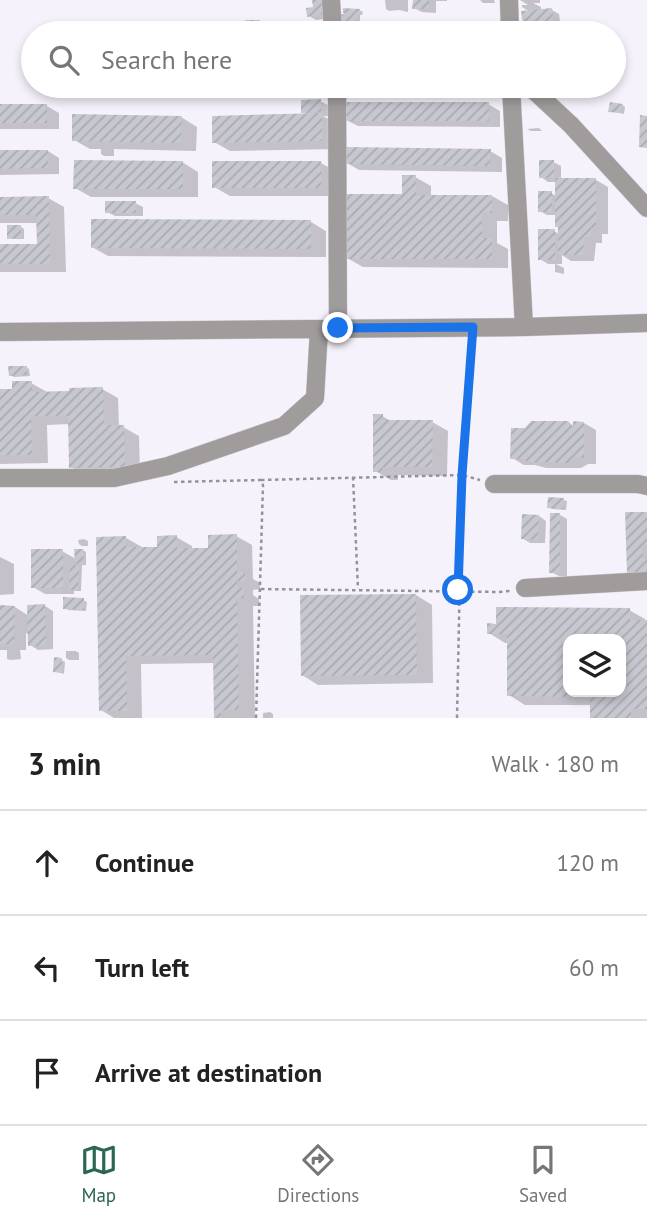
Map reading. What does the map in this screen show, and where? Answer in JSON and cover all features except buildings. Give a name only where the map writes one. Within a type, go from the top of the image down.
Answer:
[{"type":"lane","points":[[331,0],[332,21]]},
{"type":"lane","points":[[509,0],[510,21]]},
{"type":"lane","points":[[337,98],[338,328]]},
{"type":"lane","points":[[517,98],[524,327]]},
{"type":"lane","points":[[533,98],[571,125],[647,208]]},
{"type":"lane","points":[[0,332],[524,327],[647,323]]},
{"type":"lane","points":[[0,478],[114,478],[168,466],[284,426],[315,398],[319,329]]},
{"type":"lane","points":[[494,484],[647,486]]},
{"type":"lane","points":[[526,588],[647,581]]},
{"type":"path","points":[[457,718],[462,475],[473,327]]},
{"type":"path","points":[[167,482],[462,475],[494,484]]},
{"type":"path","points":[[353,477],[358,590]]},
{"type":"path","points":[[256,718],[261,589],[261,480]]},
{"type":"path","points":[[261,589],[499,592],[526,588]]},
{"type":"route","points":[[338,328],[473,327],[462,475],[458,590]]}]
